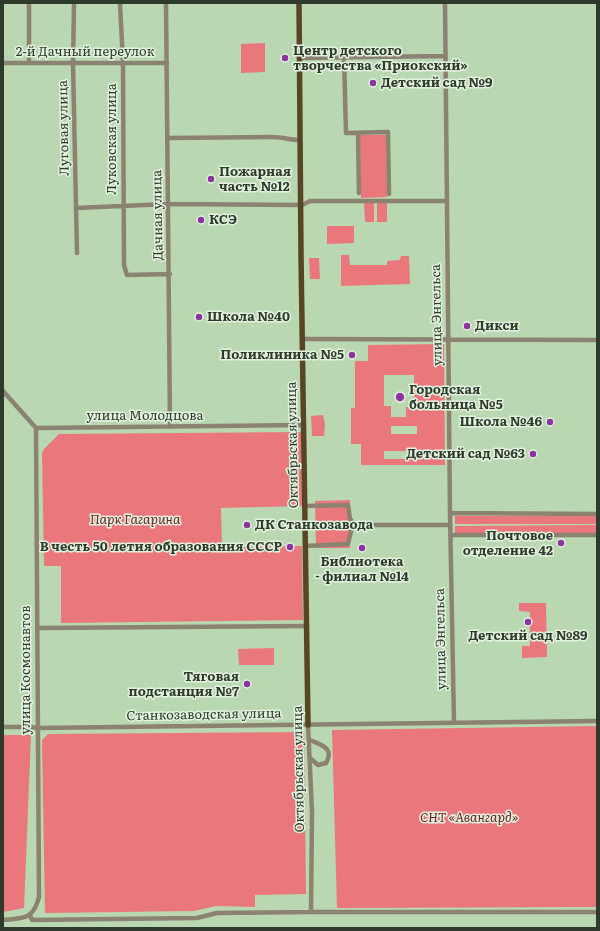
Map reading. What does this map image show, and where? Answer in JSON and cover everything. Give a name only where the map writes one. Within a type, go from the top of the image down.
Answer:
[{"type":"main road","name":"Октябрьская улица","points":[[300,3],[300,140],[308,725]]},
{"type":"street","points":[[29,3],[29,63]]},
{"type":"street","name":"Луговая улица","points":[[74,3],[73,64],[77,253]]},
{"type":"street","name":"Луковская улица","points":[[120,3],[123,63],[124,265],[127,274],[170,274]]},
{"type":"street","name":"Дачная улица","points":[[166,3],[170,274],[170,426]]},
{"type":"street","name":"улица Энгельса","points":[[445,3],[444,200],[448,340],[454,723]]},
{"type":"street","points":[[300,58],[445,56]]},
{"type":"street","points":[[344,58],[346,134],[388,132],[389,194]]},
{"type":"street","name":"2-й Дачный переулок","points":[[3,63],[167,63]]},
{"type":"street","points":[[358,133],[359,194]]},
{"type":"street","points":[[168,138],[272,137],[300,140]]},
{"type":"street","points":[[76,208],[168,204],[302,205],[310,201],[444,200]]},
{"type":"street","points":[[303,339],[597,340]]},
{"type":"street","points":[[3,391],[36,428]]},
{"type":"street","name":"улица Молодцова","points":[[36,428],[304,425]]},
{"type":"street","name":"улица Космонавтов","points":[[30,915],[34,910],[39,897],[37,628],[38,545],[36,428]]},
{"type":"street","points":[[305,506],[348,505],[350,519],[355,525]]},
{"type":"street","points":[[450,514],[597,514]]},
{"type":"street","points":[[355,525],[450,525]]},
{"type":"street","points":[[306,546],[348,544],[351,531],[355,525]]},
{"type":"street","points":[[450,535],[597,535]]},
{"type":"street","points":[[37,628],[307,626]]},
{"type":"street","name":"Станкозаводская улица","points":[[3,727],[31,726],[38,728],[597,721]]},
{"type":"street","name":"Октябрьская улица","points":[[308,725],[311,759],[311,912]]},
{"type":"street","points":[[310,740],[323,745],[328,750],[329,758],[326,763],[318,765],[311,759]]},
{"type":"street","points":[[3,920],[26,918],[30,915],[32,920],[197,918],[217,913],[597,912]]},
{"type":"green space","points":[[265,43],[265,72],[241,73],[241,44]]},
{"type":"green space","points":[[360,135],[386,135],[387,197],[361,198]]},
{"type":"green space","points":[[364,203],[374,203],[374,222],[365,222]]},
{"type":"green space","points":[[377,203],[387,203],[387,222],[377,222]]},
{"type":"green space","points":[[327,226],[354,226],[354,243],[327,244]]},
{"type":"green space","points":[[341,255],[349,255],[350,265],[387,265],[387,261],[400,260],[401,256],[409,256],[410,284],[341,286]]},
{"type":"green space","points":[[309,258],[319,258],[320,279],[310,279]]},
{"type":"green space","name":"Городская больница №5","points":[[444,344],[445,465],[361,465],[361,444],[351,444],[351,408],[355,408],[355,361],[368,361],[368,345]],"holes":[[[384,375],[414,375],[414,407],[406,407],[406,417],[391,417],[391,406],[384,406]],[[391,426],[417,426],[417,434],[391,434]],[[384,451],[416,451],[416,459],[384,459]]]},
{"type":"green space","points":[[323,415],[325,424],[324,436],[312,436],[311,416]]},
{"type":"green space","name":"Парк Гагарина","points":[[301,432],[302,506],[221,508],[222,547],[302,546],[303,620],[61,623],[61,566],[44,566],[42,453],[59,434]]},
{"type":"green space","points":[[350,500],[350,548],[316,548],[315,501]]},
{"type":"green space","points":[[455,516],[597,516],[597,524],[455,524]]},
{"type":"green space","points":[[597,525],[597,534],[455,534],[455,526]]},
{"type":"green space","points":[[519,603],[546,603],[547,657],[522,658],[522,646],[530,646],[530,612],[519,611]]},
{"type":"green space","points":[[274,648],[274,665],[239,665],[238,649]]},
{"type":"green space","name":"СНТ «Авангард»","points":[[597,726],[597,907],[337,908],[332,730]]},
{"type":"green space","points":[[304,732],[306,894],[255,895],[255,907],[216,906],[194,911],[45,913],[42,740],[48,734]]},
{"type":"green space","points":[[3,735],[31,735],[24,908],[3,912]]},
{"type":"place","name":"Центр детского творчества «Приокский»","points":[[285,58]]},
{"type":"place","name":"Детский сад №9","points":[[373,83]]},
{"type":"place","name":"Пожарная часть №12","points":[[211,179]]},
{"type":"place","name":"КСЭ","points":[[201,220]]},
{"type":"place","name":"Школа №40","points":[[199,317]]},
{"type":"place","name":"Дикси","points":[[467,326]]},
{"type":"place","name":"Поликлиника №5","points":[[352,355]]},
{"type":"place","name":"Городская больница №5","points":[[400,397]]},
{"type":"place","name":"Школа №46","points":[[550,422]]},
{"type":"place","name":"Детский сад №63","points":[[533,454]]},
{"type":"place","name":"ДК Станкозавода","points":[[247,525]]},
{"type":"place","name":"Почтовое отделение 42","points":[[561,543]]},
{"type":"place","name":"В честь 50 летия образования СССР","points":[[290,547]]},
{"type":"place","name":"Библиотека - филиал №14","points":[[362,548]]},
{"type":"place","name":"Детский сад №89","points":[[528,622]]},
{"type":"place","name":"Тяговая подстанция №7","points":[[247,684]]}]
